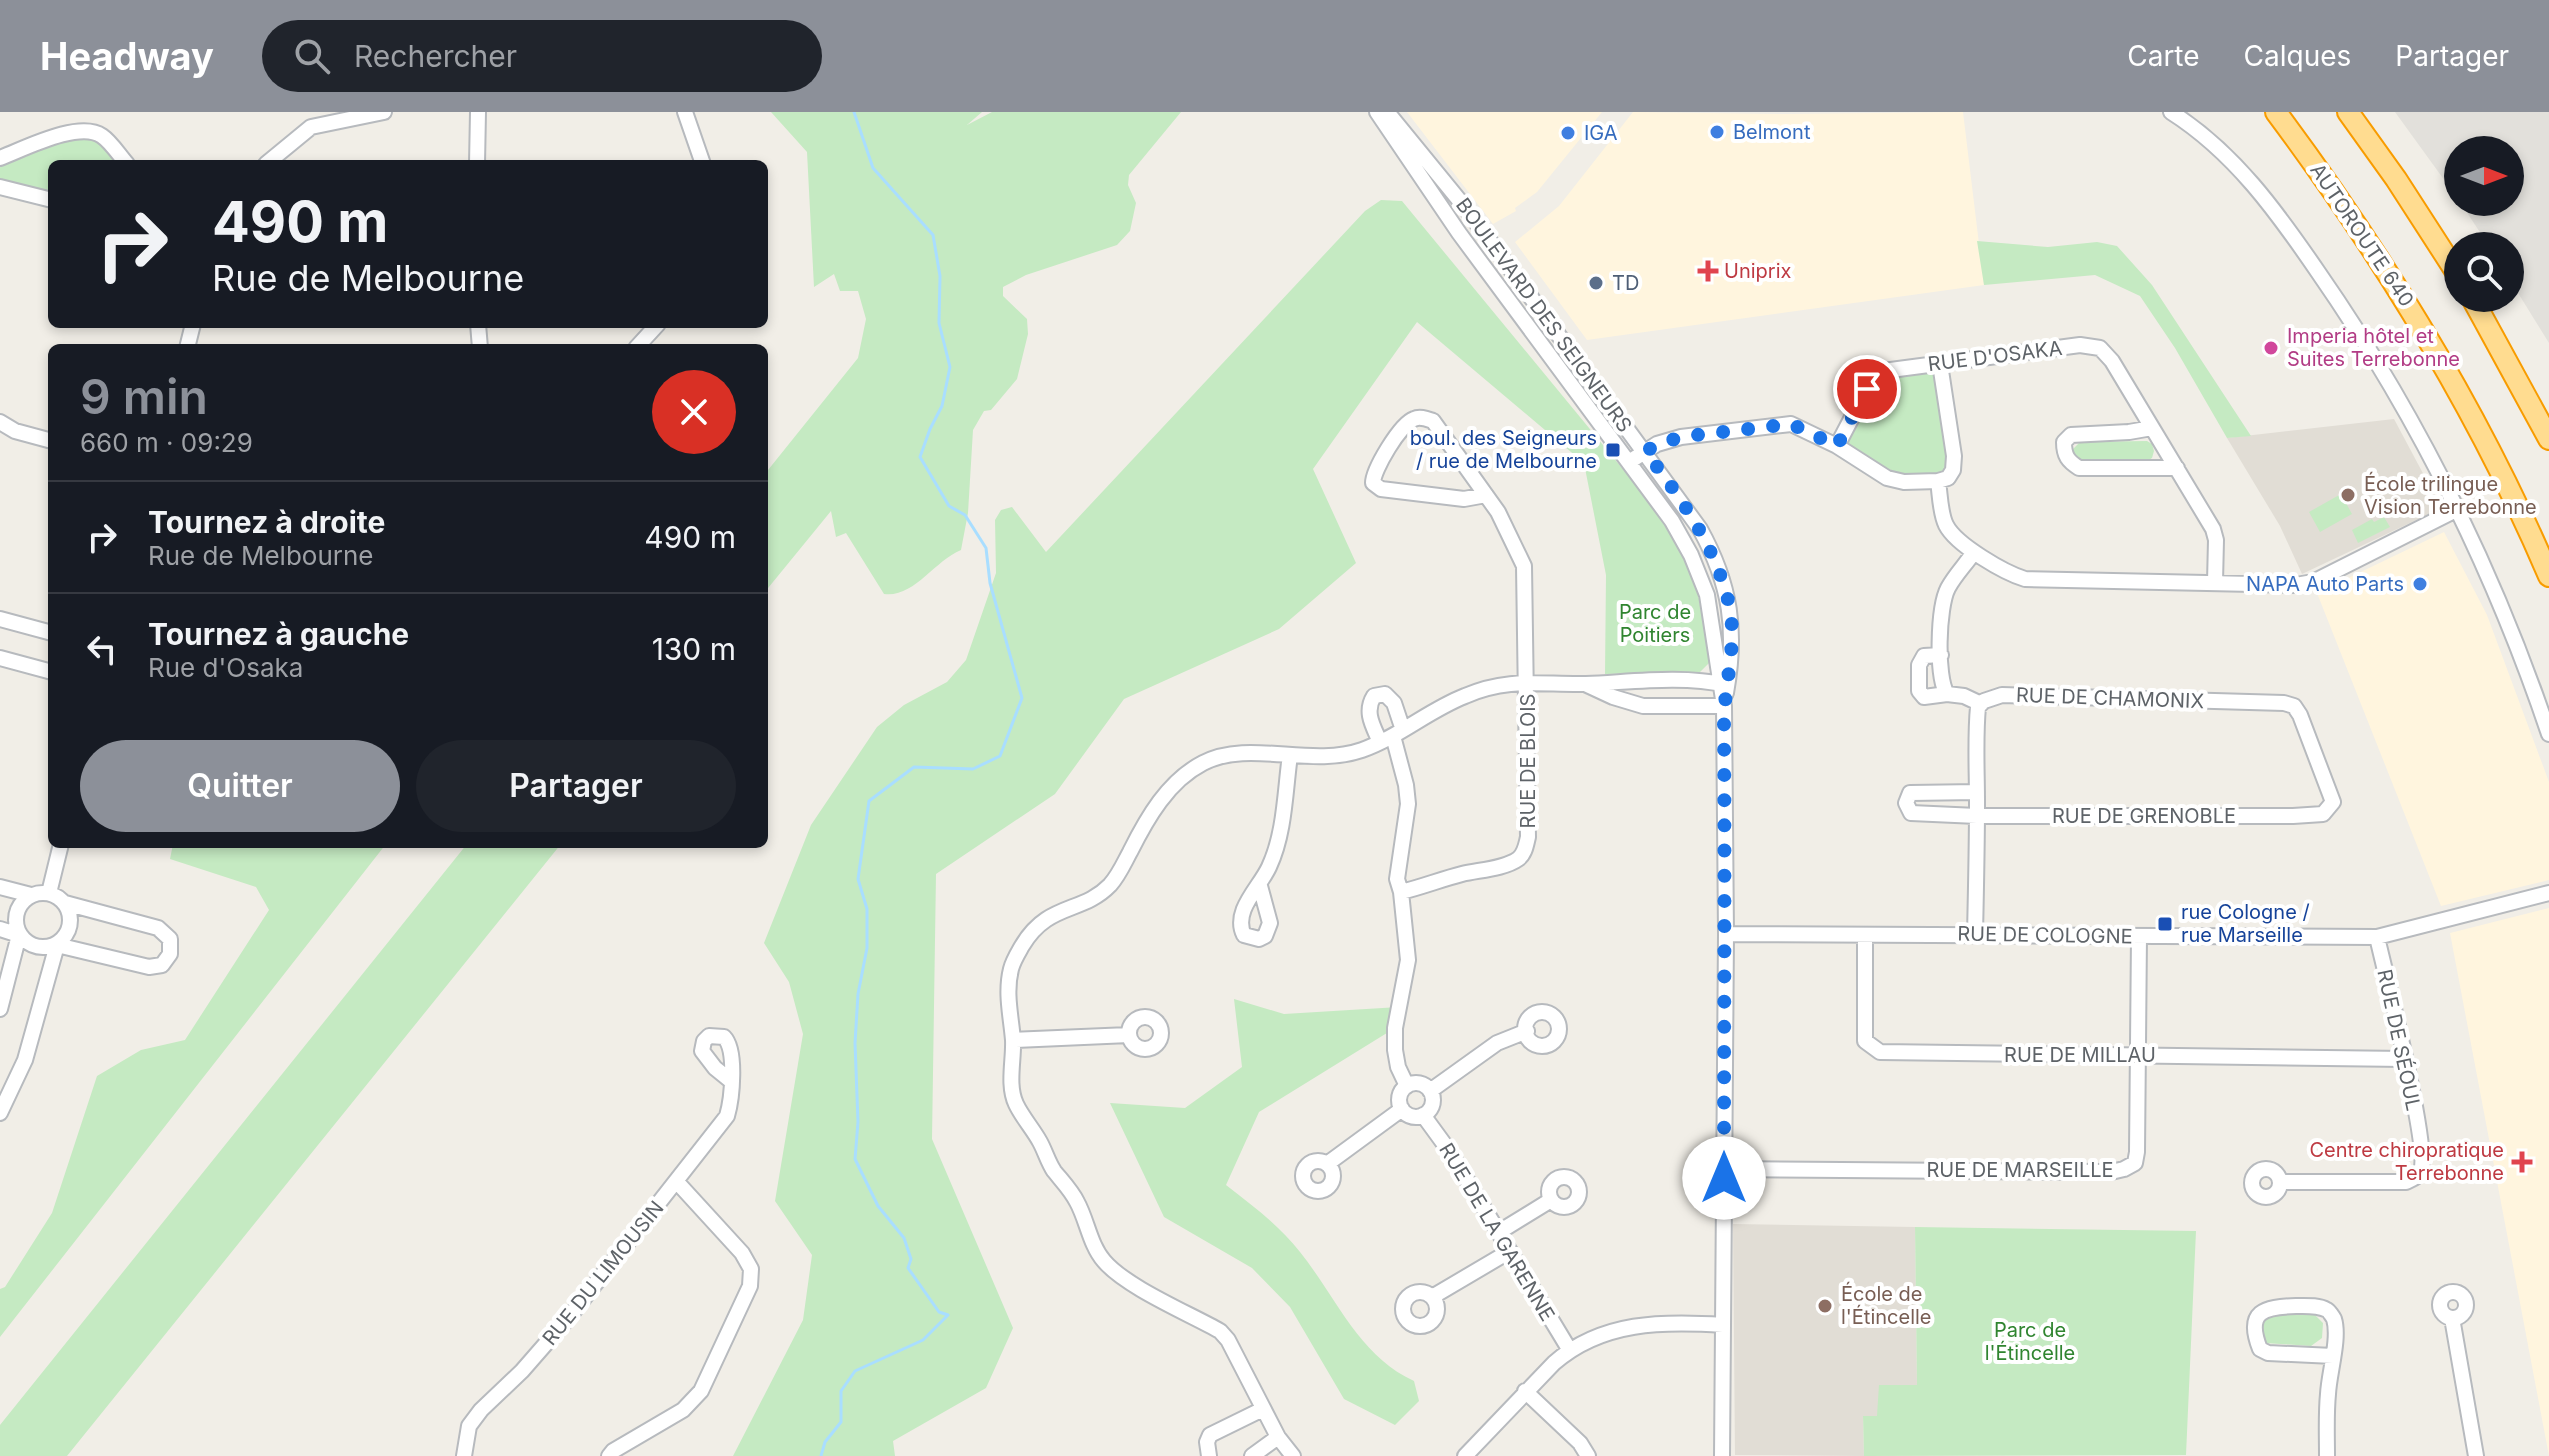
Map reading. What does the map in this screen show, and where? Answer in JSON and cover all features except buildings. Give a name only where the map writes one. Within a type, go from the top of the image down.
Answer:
[{"type":"highway","name":"AUTOROUTE 640","points":[[2276,112],[2359,228],[2433,346],[2500,471],[2549,576]]},
{"type":"highway","points":[[2348,112],[2444,253]]},
{"type":"highway","points":[[2480,312],[2549,439]]},
{"type":"street","points":[[272,160],[311,127],[384,112]]},
{"type":"street","points":[[477,160],[478,112]]},
{"type":"street","points":[[685,112],[700,160]]},
{"type":"street","name":"BOULEVARD DES SEIGNEURS","points":[[1377,112],[1453,224],[1681,535],[1700,575],[1712,619],[1724,684],[1726,934],[1722,1456]]},
{"type":"street","name":"BOULEVARD DES SEIGNEURS","points":[[1387,112],[1468,211],[1696,522],[1719,571],[1732,626],[1733,649],[1724,684]]},
{"type":"street","points":[[2171,112],[2229,158],[2289,230],[2357,330],[2405,412],[2456,510],[2510,629],[2549,734]]},
{"type":"street","points":[[0,158],[72,132],[86,130],[102,136],[123,160]]},
{"type":"street","points":[[0,187],[48,199]]},
{"type":"street","points":[[640,344],[654,328]]},
{"type":"street","name":"RUE D'OSAKA","points":[[1837,446],[1872,379],[1883,371],[2092,346],[2100,348],[2112,361],[2213,529],[2216,540],[2215,582]]},
{"type":"street","points":[[1629,462],[1667,441],[1688,436],[1791,424],[1837,446],[1887,478],[1904,482],[1948,478],[1953,470],[1954,456],[1940,364]]},
{"type":"street","points":[[1486,495],[1464,499],[1381,489],[1373,483],[1373,473],[1405,425],[1414,419],[1433,421],[1486,495],[1506,527],[1524,566],[1528,681]]},
{"type":"street","points":[[0,422],[15,431],[48,440]]},
{"type":"street","points":[[2152,428],[2071,435],[2064,442],[2064,453],[2069,462],[2079,468],[2177,468]]},
{"type":"street","points":[[1938,481],[1945,524],[1952,534],[2007,574],[2025,579],[2296,585],[2313,582],[2456,510]]},
{"type":"street","points":[[1947,694],[1942,686],[1942,610],[1946,590],[1974,552]]},
{"type":"street","points":[[0,619],[48,632]]},
{"type":"street","points":[[1941,655],[1924,656],[1919,665],[1919,691],[1924,697],[1947,694],[1964,696],[1981,704],[1977,718],[1975,934]]},
{"type":"street","points":[[0,658],[48,671]]},
{"type":"street","points":[[1293,1456],[1278,1437],[1228,1340],[1220,1331],[1147,1292],[1103,1260],[1079,1204],[1054,1170],[1012,1094],[1011,968],[1037,924],[1108,887],[1120,873],[1161,799],[1201,764],[1234,754],[1335,756],[1392,736],[1465,695],[1497,685],[1528,681],[1583,684],[1702,680],[1724,684]]},
{"type":"street","name":"RUE DE BLOIS","points":[[1401,892],[1519,859],[1528,837],[1528,681]]},
{"type":"street","points":[[1583,684],[1643,706],[1724,706]]},
{"type":"street","name":"RUE DE CHAMONIX","points":[[1981,704],[1991,697],[2002,695],[2284,703],[2294,706],[2333,802],[2327,811],[2311,815]]},
{"type":"street","points":[[1392,736],[1404,776],[1408,804],[1397,879],[1408,960],[1395,1028],[1398,1067],[1407,1086]]},
{"type":"street","points":[[1260,886],[1277,852],[1290,755]]},
{"type":"street","name":"RUE DE GRENOBLE","points":[[1977,792],[1910,793],[1906,803],[1911,813],[1977,816],[2311,815]]},
{"type":"street","points":[[49,893],[60,848]]},
{"type":"street","points":[[0,887],[31,895],[49,893],[65,903],[158,928],[170,939],[170,954],[162,965],[149,967],[57,945],[32,946],[19,935],[0,929]]},
{"type":"street","name":"RUE DE COLOGNE","points":[[1726,934],[2377,937],[2549,893]]},
{"type":"street","points":[[0,1009],[19,935],[16,917],[24,901],[31,895]]},
{"type":"street","points":[[0,1113],[25,1060],[57,945],[64,939],[71,921],[65,903]]},
{"type":"street","name":"RUE DE MILLAU","points":[[1865,935],[1865,1041],[1880,1052],[2405,1059]]},
{"type":"street","name":"RUE DE MARSEILLE","points":[[1724,1169],[2111,1172],[2135,1163],[2139,936]]},
{"type":"street","name":"RUE DE SÉOUL","points":[[2280,1182],[2406,1182],[2416,1178],[2421,1170],[2422,1158],[2405,1059],[2377,937]]},
{"type":"street","points":[[1430,1091],[1497,1043],[1527,1031]]},
{"type":"street","points":[[1013,1040],[1129,1035]]},
{"type":"street","name":"RUE DU LIMOUSIN","points":[[464,1456],[469,1426],[481,1410],[522,1371],[570,1316],[727,1116],[731,1081]]},
{"type":"street","points":[[1417,1083],[1430,1091],[1431,1107],[1423,1115],[1413,1117],[1402,1109],[1399,1099],[1407,1086],[1417,1083]]},
{"type":"street","points":[[1327,1164],[1402,1109]]},
{"type":"street","name":"RUE DE LA GARENNE","points":[[1423,1115],[1450,1152],[1569,1349]]},
{"type":"street","points":[[609,1456],[683,1410],[701,1391],[750,1286],[751,1269],[742,1253],[677,1182]]},
{"type":"street","points":[[1499,1232],[1551,1200]]},
{"type":"street","points":[[1432,1297],[1510,1251]]},
{"type":"street","points":[[2327,1456],[2326,1411],[2333,1356],[2334,1318],[2327,1310],[2313,1306],[2269,1307],[2260,1312],[2257,1340],[2260,1349],[2268,1353],[2333,1356]]},
{"type":"street","points":[[2452,1318],[2476,1456]]},
{"type":"street","points":[[1465,1456],[1569,1349],[1633,1325],[1723,1325]]},
{"type":"street","points":[[1525,1391],[1580,1443],[1588,1456]]},
{"type":"street","points":[[1209,1456],[1207,1442],[1210,1435],[1263,1409]]},
{"type":"street","points":[[1252,1456],[1278,1437]]},
{"type":"shaded area","points":[[1407,112],[1602,112],[1537,192],[1515,208],[1516,211],[1493,224]]},
{"type":"shaded area","points":[[1633,112],[1963,112],[1984,285],[1587,340],[1515,242],[1559,206]]},
{"type":"shaded area","points":[[2395,112],[2549,112],[2549,343],[2524,303],[2524,232],[2480,232],[2469,216],[2524,216],[2524,136],[2444,136],[2444,180]]},
{"type":"shaded area","name":"École trilingue Vision Terrebonne","points":[[2394,419],[2434,494],[2436,503],[2431,513],[2302,574],[2280,526],[2227,438]]},
{"type":"shaded area","points":[[2444,532],[2487,615],[2549,782],[2549,880],[2441,906],[2317,593]]},
{"type":"shaded area","points":[[2549,908],[2549,1456],[2450,933]]},
{"type":"shaded area","name":"École de l'Étincelle","points":[[1733,1224],[1915,1227],[1917,1385],[1877,1416],[1863,1417],[1864,1456],[1735,1455]]},
{"type":"green space","points":[[771,112],[982,112],[967,125],[992,112],[1181,112],[1129,175],[1128,185],[1136,203],[1130,231],[1117,245],[1026,275],[1003,287],[1003,296],[1027,319],[1028,334],[1017,379],[991,410],[984,411],[973,430],[968,513],[961,550],[914,585],[895,594],[884,594],[846,533],[836,537],[831,511],[768,588],[768,470],[858,358],[866,319],[858,291],[840,291],[834,274],[814,287],[807,152]]},
{"type":"green space","points":[[86,130],[122,160],[48,160],[48,199],[0,187],[0,158]]},
{"type":"green space","name":"Parc de Poitiers","points":[[1381,200],[1402,201],[1673,530],[1698,594],[1710,662],[1700,672],[1605,674],[1606,575],[1584,463],[1417,322],[1313,469],[1356,563],[1279,629],[1124,699],[1055,794],[936,874],[932,1139],[1013,1328],[986,1388],[893,1441],[895,1456],[733,1456],[803,1320],[812,1255],[775,1201],[803,1034],[789,982],[764,943],[811,825],[877,727],[904,705],[947,682],[966,660],[996,573],[995,520],[1001,510],[1012,507],[1046,552],[1365,211]]},
{"type":"green space","points":[[1977,241],[2048,247],[2097,242],[2117,246],[2152,285],[2251,436],[2227,438],[2175,348],[2140,296],[2095,275],[1984,285]]},
{"type":"green space","points":[[1940,364],[1954,456],[1948,478],[1904,482],[1837,446],[1872,379]]},
{"type":"green space","points":[[2147,441],[2154,451],[2147,461],[2082,460],[2073,449],[2080,442]]},
{"type":"green space","points":[[2341,494],[2352,514],[2320,532],[2309,512]]},
{"type":"green space","points":[[2384,517],[2390,527],[2358,543],[2352,530],[2372,519],[2374,522]]},
{"type":"green space","points":[[172,848],[383,848],[0,1337],[0,1289],[5,1287],[52,1213],[97,1076],[141,1050],[185,1040],[269,910],[256,887],[170,859]]},
{"type":"green space","points":[[464,848],[558,848],[67,1456],[0,1456],[0,1425]]},
{"type":"green space","points":[[1234,999],[1284,1014],[1399,1007],[1395,1028],[1259,1112],[1226,1185],[1292,1242],[1350,1324],[1378,1357],[1414,1381],[1419,1401],[1395,1425],[1344,1399],[1290,1307],[1252,1268],[1164,1217],[1110,1103],[1185,1108],[1242,1067]]},
{"type":"green space","name":"Parc de l'Étincelle","points":[[1915,1227],[2196,1231],[2186,1455],[1864,1456],[1863,1416],[1877,1416],[1879,1385],[1917,1385]]},
{"type":"green space","points":[[2272,1314],[2314,1314],[2323,1323],[2322,1338],[2311,1346],[2265,1343],[2261,1339],[2262,1322]]},
{"type":"waterway","points":[[821,1456],[825,1442],[841,1422],[841,1391],[855,1371],[923,1340],[948,1315],[939,1312],[908,1268],[911,1259],[904,1238],[878,1206],[855,1159],[858,1122],[855,1043],[858,994],[867,948],[867,909],[858,879],[869,801],[914,767],[973,769],[1000,756],[1022,698],[990,583],[986,548],[965,515],[949,506],[920,457],[942,406],[950,367],[939,323],[940,276],[933,235],[873,168],[854,112]]},
{"type":"place","name":"Belmont","points":[[1717,132]]},
{"type":"place","name":"IGA","points":[[1568,133]]},
{"type":"place","name":"Uniprix","points":[[1708,271]]},
{"type":"place","name":"TD","points":[[1596,283]]},
{"type":"place","name":"Imperia hôtel et Suites Terrebonne","points":[[2271,348]]},
{"type":"place","name":"boul. des Seigneurs / rue de Melbourne","points":[[1613,450]]},
{"type":"place","name":"École trilingue Vision Terrebonne","points":[[2348,495]]},
{"type":"place","name":"NAPA Auto Parts","points":[[2420,584]]},
{"type":"place","name":"rue Cologne / rue Marseille","points":[[2165,924]]},
{"type":"place","name":"Centre chiropratique Terrebonne","points":[[2522,1162]]},
{"type":"place","name":"École de l'Étincelle","points":[[1825,1306]]},
{"type":"route","points":[[1724,1178],[1724,706],[1733,649],[1732,618],[1714,556],[1690,513],[1645,451],[1657,444],[1688,436],[1791,424],[1837,446],[1867,389]]}]
